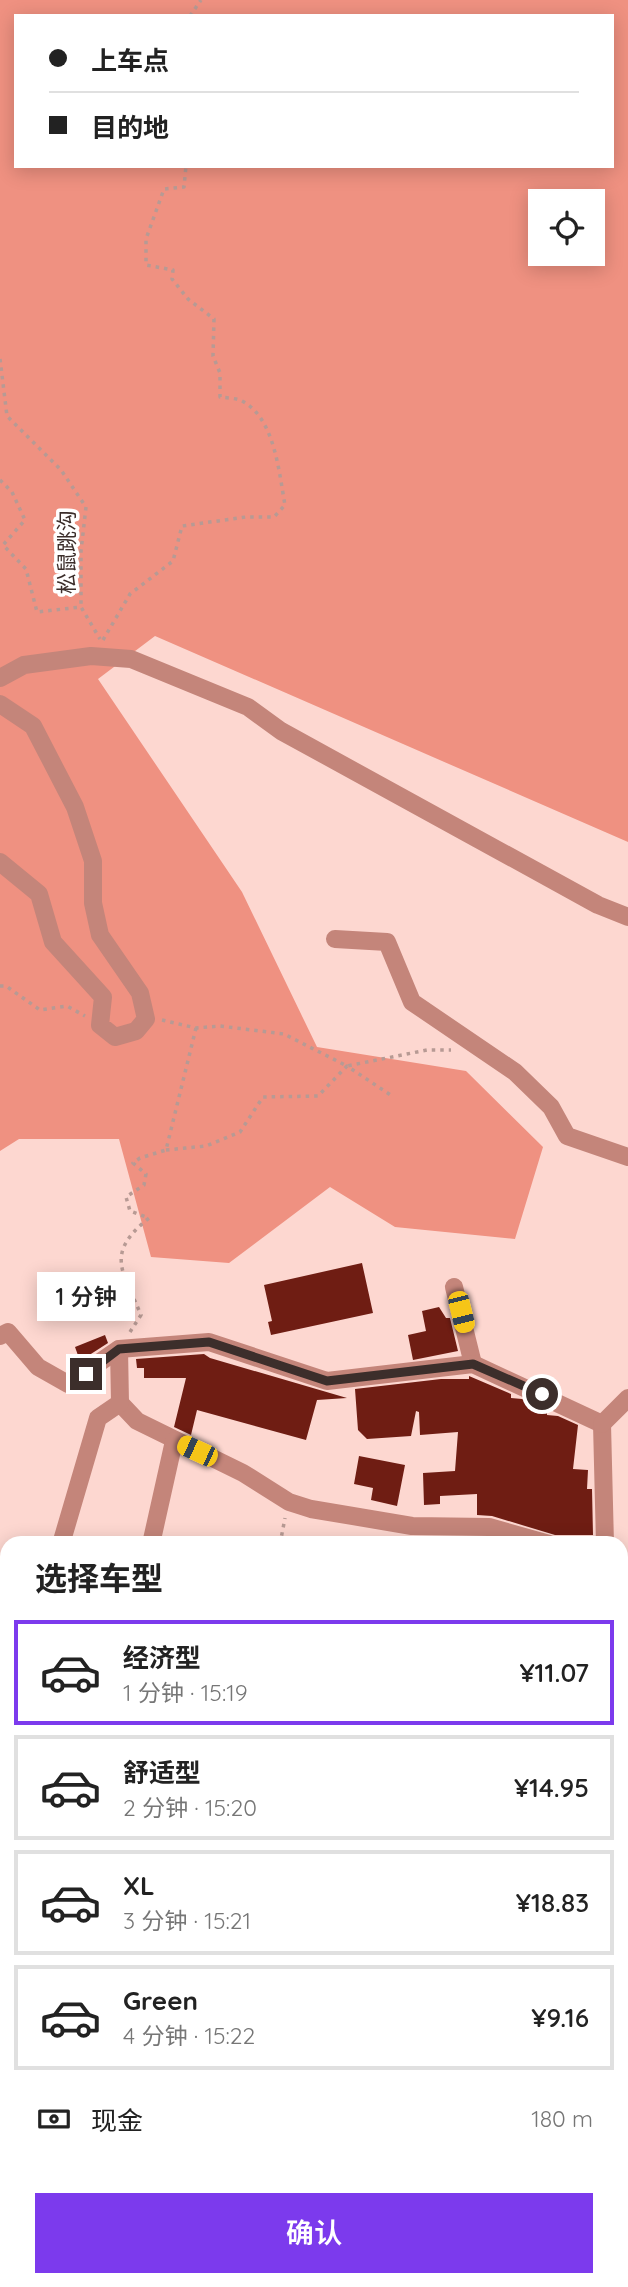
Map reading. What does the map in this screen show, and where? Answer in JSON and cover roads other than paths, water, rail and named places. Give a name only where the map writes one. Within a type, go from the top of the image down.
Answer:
[{"type":"street","points":[[0,678],[24,665],[91,656],[131,659],[248,707],[281,731],[598,905],[628,917]]},
{"type":"street","points":[[0,704],[33,726],[75,807],[93,861],[93,903],[100,935],[140,993],[146,1019],[136,1031],[115,1037],[100,1025],[103,998],[53,942],[40,894],[0,862]]},
{"type":"street","points":[[335,939],[387,942],[412,1002],[515,1072],[551,1107],[567,1136],[628,1157]]},
{"type":"street","points":[[454,1287],[473,1364]]},
{"type":"street","points":[[0,1336],[8,1332],[38,1367],[68,1384],[119,1349],[209,1342],[327,1381],[473,1364],[602,1424]]},
{"type":"street","points":[[119,1349],[120,1403],[137,1421],[243,1473],[289,1502],[311,1509],[412,1526],[489,1527],[521,1536]]},
{"type":"street","points":[[605,1536],[602,1424],[628,1398]]},
{"type":"street","points":[[63,1536],[98,1418],[120,1403]]},
{"type":"street","points":[[153,1536],[174,1441]]}]
